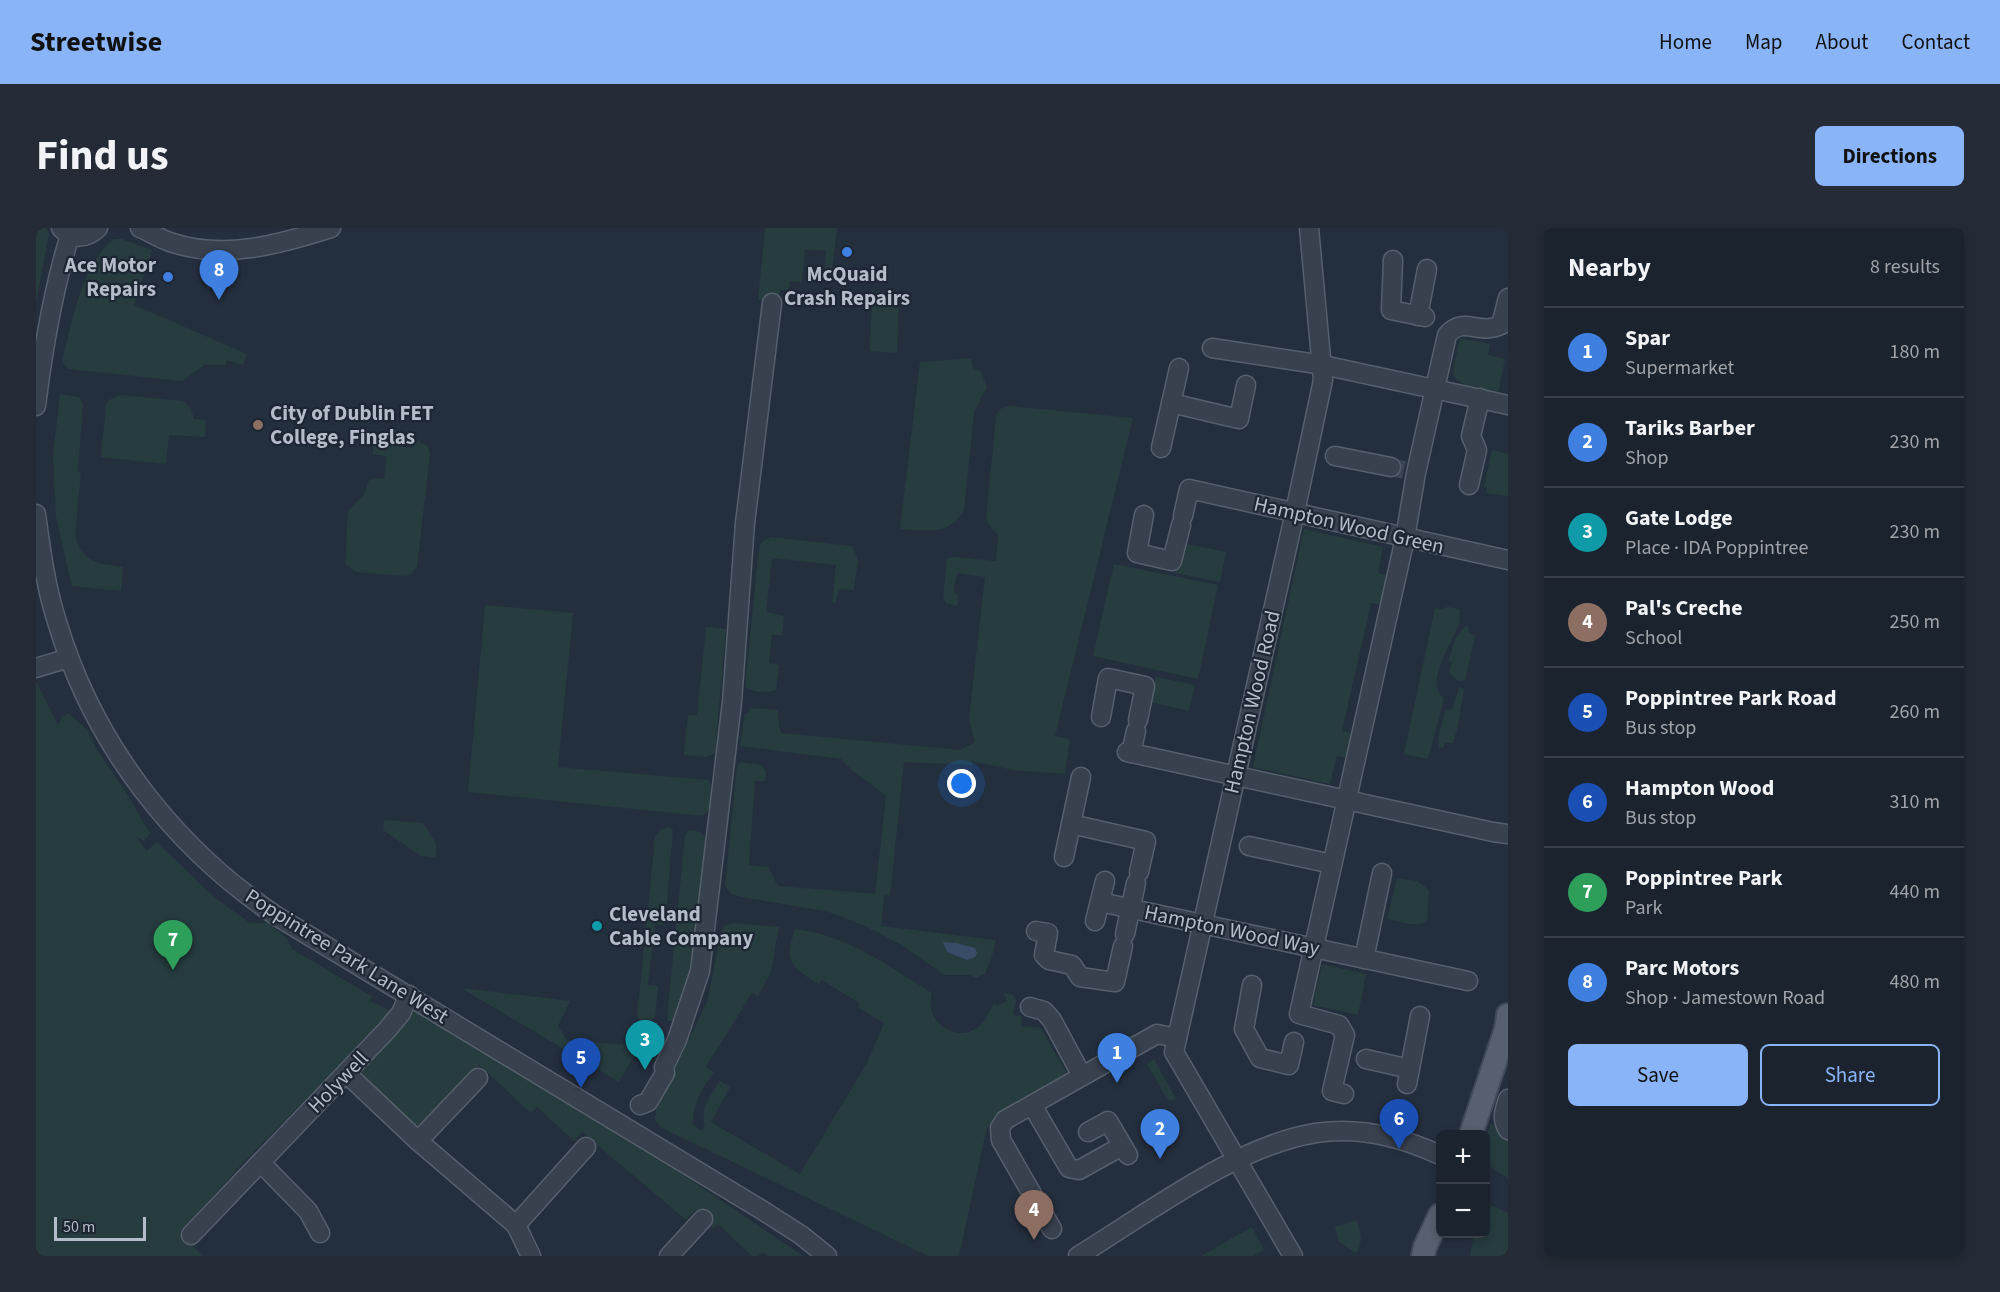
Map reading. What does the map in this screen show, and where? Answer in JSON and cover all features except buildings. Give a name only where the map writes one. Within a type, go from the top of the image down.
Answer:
[{"type":"main road","points":[[1472,1130],[1506,1029],[1508,1015]]},
{"type":"main road","points":[[1423,1256],[1436,1224]]},
{"type":"main road","points":[[1435,1256],[1437,1238]]},
{"type":"street","points":[[36,406],[41,343],[62,261],[65,232],[85,236],[98,228]]},
{"type":"street","points":[[141,228],[172,243],[230,251],[289,242],[331,228]]},
{"type":"street","name":"Hampton Wood Road","points":[[1293,1256],[1174,1052],[1203,923],[1236,843],[1235,776],[1295,512],[1323,453],[1323,365],[1309,228]]},
{"type":"street","points":[[1393,260],[1391,310],[1490,330],[1501,325],[1508,298]]},
{"type":"street","points":[[1252,985],[1244,1029],[1260,1058],[1289,1065],[1404,538],[1404,470],[1436,388],[1446,335],[1433,320],[1427,269]]},
{"type":"street","points":[[627,1128],[640,1105],[648,1102],[665,1072],[664,1067],[681,1030],[700,971],[732,702],[745,523],[772,303]]},
{"type":"street","points":[[1212,348],[1323,365],[1508,405]]},
{"type":"street","points":[[1171,403],[1239,419],[1252,354]]},
{"type":"street","points":[[1161,448],[1179,368]]},
{"type":"street","points":[[1469,485],[1477,450],[1471,436],[1480,398]]},
{"type":"street","points":[[1323,453],[1404,470]]},
{"type":"street","name":"Hampton Wood Green","points":[[1144,515],[1137,553],[1172,561],[1189,489],[1508,560]]},
{"type":"street","name":"Poppintree Park Lane West","points":[[36,513],[45,571],[57,623],[85,696],[135,781],[192,847],[232,884],[255,901],[762,1210],[801,1235],[827,1256]]},
{"type":"street","points":[[36,668],[69,658]]},
{"type":"street","points":[[1101,717],[1108,678],[1145,686],[1129,753],[1508,834]]},
{"type":"street","points":[[1064,857],[1081,777]]},
{"type":"street","points":[[1036,931],[1048,933],[1044,955],[1049,960],[1072,965],[1080,977],[1115,982],[1146,841],[1071,824]]},
{"type":"street","points":[[1236,843],[1332,864]]},
{"type":"street","points":[[1364,959],[1382,873]]},
{"type":"street","points":[[1095,921],[1105,881]]},
{"type":"street","name":"Hampton Wood Way","points":[[1100,902],[1468,981]]},
{"type":"street","name":"Holywell","points":[[190,1235],[387,1030],[401,1013],[409,995]]},
{"type":"street","points":[[1030,1008],[1044,1011],[1052,1020],[1082,1076]]},
{"type":"street","points":[[1296,1029],[1340,1025],[1354,1056],[1408,1076],[1420,1016]]},
{"type":"street","points":[[1052,1229],[1001,1140],[1000,1128],[1005,1120],[1157,1035],[1177,1038]]},
{"type":"street","points":[[1344,1094],[1332,1091],[1354,1056]]},
{"type":"street","points":[[346,1073],[418,1140],[516,1225],[531,1256]]},
{"type":"street","points":[[418,1140],[478,1078]]},
{"type":"street","points":[[1508,1099],[1503,1122],[1508,1130]]},
{"type":"street","points":[[1032,1105],[1065,1147],[1069,1168],[1079,1170],[1125,1150],[1108,1121],[1088,1132]]},
{"type":"street","points":[[1086,1254],[1190,1186],[1236,1160],[1285,1140],[1317,1132],[1350,1131],[1380,1134],[1404,1140],[1436,1153]]},
{"type":"street","points":[[516,1225],[586,1148]]},
{"type":"street","points":[[261,1163],[308,1211],[320,1233]]},
{"type":"street","points":[[669,1256],[703,1219]]},
{"type":"green space","points":[[36,228],[46,228],[49,234],[36,303]]},
{"type":"green space","points":[[765,228],[837,228],[831,278],[824,278],[826,251],[805,249],[802,282],[790,281],[789,290],[780,290],[779,302],[758,300]]},
{"type":"green space","points":[[114,239],[121,239],[152,250],[134,305],[247,354],[243,365],[227,360],[225,365],[205,365],[182,381],[68,369],[62,362],[79,296],[94,263]]},
{"type":"green space","points":[[872,291],[899,294],[897,353],[870,351]]},
{"type":"green space","points":[[1460,338],[1490,344],[1488,355],[1505,359],[1498,394],[1469,387],[1454,378],[1453,370]]},
{"type":"green space","points":[[971,358],[973,368],[980,371],[987,387],[974,412],[964,510],[958,519],[944,528],[928,531],[900,529],[920,362]]},
{"type":"green space","points":[[60,394],[79,397],[83,404],[78,471],[81,473],[75,536],[82,552],[87,557],[106,565],[123,567],[121,591],[72,586],[56,517],[53,456]]},
{"type":"green space","points":[[120,395],[183,401],[191,409],[194,419],[206,420],[205,437],[169,435],[166,464],[101,457],[106,405],[109,400]]},
{"type":"green space","points":[[1009,406],[1133,418],[1055,736],[1070,739],[1065,774],[1013,770],[972,761],[972,765],[904,762],[890,896],[884,895],[881,926],[996,940],[985,974],[976,978],[969,975],[945,975],[898,943],[865,926],[829,912],[736,896],[731,894],[725,886],[737,766],[741,762],[762,765],[766,772],[765,781],[755,781],[749,865],[768,867],[778,886],[875,894],[886,796],[841,759],[740,746],[744,715],[749,712],[750,708],[778,710],[781,733],[961,750],[975,742],[969,718],[985,577],[958,573],[954,592],[958,595],[957,606],[946,603],[943,597],[947,559],[953,557],[996,561],[998,534],[986,520],[996,416],[1000,409]]},
{"type":"green space","points":[[415,439],[428,446],[430,454],[417,567],[410,575],[404,576],[356,572],[345,564],[348,511],[364,495],[369,480],[384,479],[386,456],[373,454],[373,444],[413,448]]},
{"type":"green space","points":[[1492,450],[1508,454],[1508,496],[1486,493],[1487,487],[1484,487]]},
{"type":"green space","points":[[1304,529],[1383,547],[1378,573],[1390,576],[1383,605],[1371,603],[1342,731],[1352,733],[1347,758],[1337,756],[1330,784],[1253,767]]},
{"type":"green space","points":[[771,537],[852,546],[858,560],[854,590],[839,589],[836,602],[832,604],[836,565],[772,558],[766,612],[784,616],[782,635],[772,635],[769,663],[779,665],[776,690],[760,692],[745,687],[759,547],[763,541]]},
{"type":"green space","points":[[1182,543],[1226,552],[1220,582],[1175,573]]},
{"type":"green space","points":[[1114,564],[1218,585],[1198,679],[1093,656]]},
{"type":"green space","points":[[485,605],[573,613],[558,767],[709,780],[712,791],[711,807],[703,816],[468,792]]},
{"type":"green space","points":[[1435,608],[1460,609],[1459,621],[1438,673],[1438,691],[1444,698],[1428,759],[1404,754]]},
{"type":"green space","points":[[1465,626],[1469,627],[1468,632],[1475,636],[1465,681],[1458,681],[1449,672],[1452,663],[1448,661],[1456,638]]},
{"type":"green space","points":[[706,627],[726,629],[715,753],[706,757],[684,755],[688,715],[697,715]]},
{"type":"green space","points":[[1156,677],[1195,685],[1189,711],[1150,702]]},
{"type":"green space","points":[[36,681],[58,725],[62,717],[68,713],[87,729],[96,748],[150,833],[144,841],[135,836],[147,851],[157,842],[215,898],[250,923],[268,923],[287,938],[292,949],[373,997],[369,1000],[392,1012],[243,1163],[180,1232],[203,1256],[36,1256]]},
{"type":"green space","points":[[1459,687],[1464,689],[1453,743],[1445,743],[1443,748],[1438,747],[1443,718],[1447,709],[1452,710]]},
{"type":"green space","points":[[384,820],[423,823],[436,843],[436,858],[421,856],[383,830]]},
{"type":"green space","points":[[670,827],[673,831],[665,925],[655,924],[648,985],[658,986],[655,1017],[652,1020],[640,1020],[637,1017],[655,838],[660,830]]},
{"type":"green space","points":[[688,831],[700,833],[709,842],[697,957],[678,1022],[668,1021],[667,1017],[685,835]]},
{"type":"green space","points":[[1397,878],[1417,881],[1429,890],[1427,921],[1413,924],[1387,919]]},
{"type":"green space","points":[[733,923],[779,927],[771,972],[758,996],[752,993],[706,1067],[714,1072],[699,1096],[694,1110],[693,1124],[701,1131],[705,1125],[705,1107],[720,1081],[730,1087],[711,1122],[800,1174],[867,1063],[884,1023],[859,1008],[859,1003],[822,980],[819,984],[796,968],[790,957],[795,929],[814,932],[850,945],[883,962],[932,993],[930,1003],[932,1012],[943,1027],[951,1031],[969,1032],[978,1027],[994,1004],[996,1006],[1007,1001],[1004,993],[1013,995],[1016,1000],[1013,1015],[1022,1016],[1021,1026],[1041,1028],[1068,1075],[992,1127],[987,1127],[959,1256],[928,1256],[660,1127],[655,1120],[656,1110],[708,999],[721,931],[724,926]]},
{"type":"green space","points":[[1322,964],[1366,974],[1358,1015],[1313,1005]]},
{"type":"green space","points":[[461,988],[570,1001],[558,1026],[567,1040],[640,1046],[619,1082]]},
{"type":"green space","points":[[411,1011],[417,1011],[639,1145],[803,1256],[768,1256],[763,1252],[758,1256],[752,1256],[718,1224],[713,1228],[695,1210],[686,1220],[582,1132],[574,1141],[537,1107],[531,1113],[479,1065],[427,1124],[413,1126],[356,1075]]},
{"type":"green space","points":[[1154,1059],[1176,1099],[1170,1101],[1167,1099],[1147,1064]]},
{"type":"green space","points":[[1491,1123],[1508,1139],[1508,1178],[1490,1167],[1488,1130]]},
{"type":"green space","points":[[1490,1205],[1508,1213],[1508,1256],[1470,1256],[1473,1238],[1490,1238]]},
{"type":"green space","points":[[1356,1220],[1361,1236],[1356,1253],[1339,1242],[1335,1227]]},
{"type":"green space","points":[[1252,1227],[1264,1250],[1253,1256],[1201,1256]]},
{"type":"water","points":[[943,942],[975,948],[977,953],[975,957],[967,960],[947,952]]},
{"type":"tunnel","points":[[1391,467],[1404,470]]},
{"type":"place","name":"McQuaid Crash Repairs","points":[[847,252]]},
{"type":"place","name":"Ace Motor Repairs","points":[[168,277]]},
{"type":"place","name":"Parc Motors","points":[[219,300]]},
{"type":"place","name":"City of Dublin FET College, Finglas","points":[[258,425]]},
{"type":"place","name":"Cleveland Cable Company","points":[[597,926]]},
{"type":"place","name":"Poppintree Park","points":[[173,970]]},
{"type":"place","name":"Gate Lodge","points":[[645,1070]]},
{"type":"place","name":"Spar","points":[[1117,1083]]},
{"type":"place","name":"Poppintree Park Road","points":[[581,1088]]},
{"type":"place","name":"Hampton Wood","points":[[1399,1149]]},
{"type":"place","name":"Tariks Barber","points":[[1160,1159]]},
{"type":"place","name":"Pal's Creche","points":[[1034,1240]]}]
